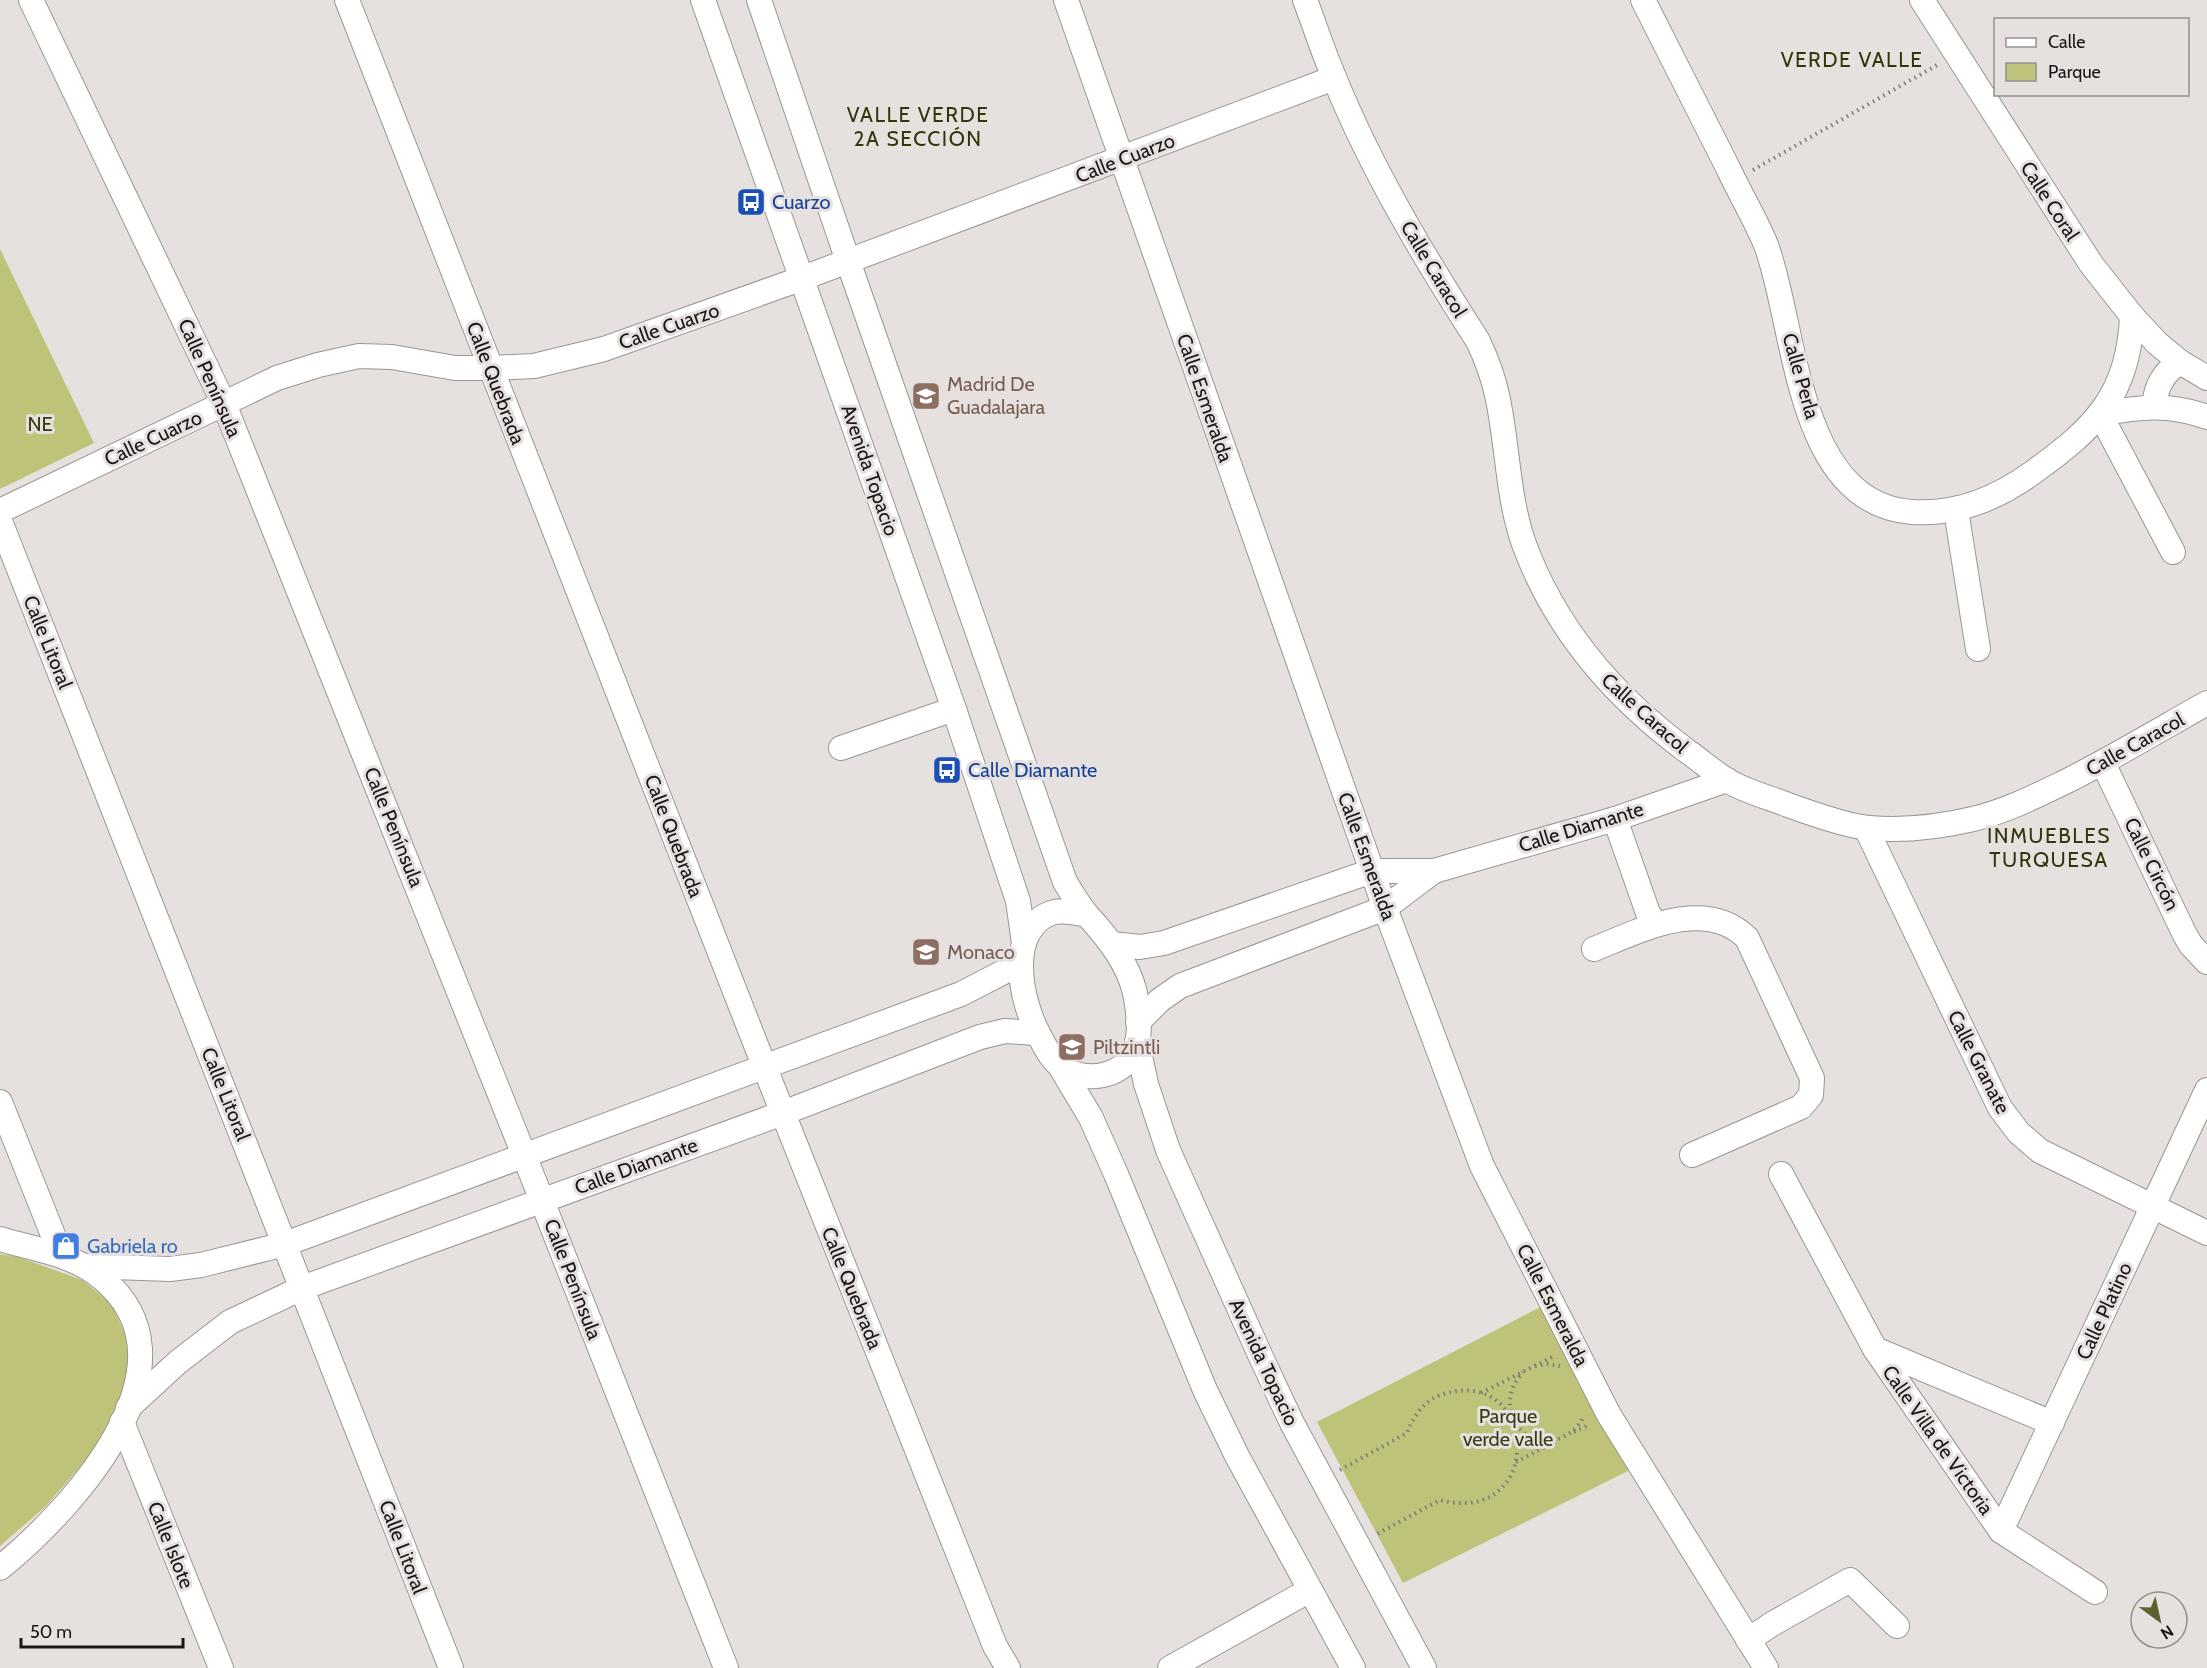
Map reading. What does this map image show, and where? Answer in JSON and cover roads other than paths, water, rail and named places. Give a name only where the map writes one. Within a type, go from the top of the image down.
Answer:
[{"type":"street","name":"Calle Península","points":[[31,0],[224,404],[726,1668]]},
{"type":"street","name":"Calle Quebrada","points":[[347,0],[765,1068],[995,1646],[1008,1668]]},
{"type":"street","name":"Avenida Topacio","points":[[703,0],[954,709],[1018,901],[1022,953]]},
{"type":"street","points":[[759,0],[1065,882],[1087,915],[1112,944],[1135,992],[1138,1032],[1133,1054],[1125,1064],[1101,1077],[1089,1077],[1060,1066]]},
{"type":"street","name":"Calle Esmeralda","points":[[1066,0],[1385,908],[1482,1166],[1609,1415],[1766,1668]]},
{"type":"street","name":"Calle Caracol","points":[[1305,0],[1334,78],[1396,204],[1478,341],[1488,364],[1497,395],[1512,494],[1524,543],[1558,614],[1581,649],[1623,698],[1663,733],[1727,780],[1803,810],[1866,828],[1916,829],[1974,819],[2026,801],[2103,763],[2207,703]]},
{"type":"street","name":"Calle Perla","points":[[1644,0],[1766,246],[1810,416],[1828,456],[1848,483],[1878,504],[1902,511],[1921,513],[1956,510],[1992,497],[2018,484],[2070,444],[2100,414],[2115,393],[2125,368],[2131,342],[2132,316]]},
{"type":"street","name":"Calle Coral","points":[[1922,0],[2091,264],[2132,316],[2157,343],[2180,362],[2207,378]]},
{"type":"street","name":"Calle Cuarzo","points":[[0,511],[277,378],[318,365],[359,356],[392,357],[455,368],[490,368],[534,366],[604,349],[1121,160],[1334,78]]},
{"type":"street","points":[[2154,406],[2160,380],[2169,369],[2180,362]]},
{"type":"street","points":[[2173,552],[2100,414],[2154,406],[2191,411],[2207,417]]},
{"type":"street","points":[[1956,510],[1978,649]]},
{"type":"street","name":"Calle Litoral","points":[[0,521],[450,1668]]},
{"type":"street","points":[[841,748],[954,709]]},
{"type":"street","name":"Calle Circón","points":[[2103,763],[2185,935],[2207,962]]},
{"type":"street","name":"Calle Diamante","points":[[1112,944],[1140,947],[1164,943],[1372,871],[1434,871],[1615,819],[1727,780]]},
{"type":"street","points":[[1615,819],[1648,913],[1656,924]]},
{"type":"street","name":"Calle Granate","points":[[1866,828],[2000,1108],[2019,1133],[2040,1150],[2207,1233]]},
{"type":"street","name":"Calle Diamante","points":[[1138,1032],[1160,1000],[1180,986],[1385,908],[1434,871]]},
{"type":"street","points":[[1087,915],[1068,911],[1052,913],[1035,923],[1022,953],[1026,1006],[1037,1033],[1091,1118],[1209,1399],[1237,1456],[1353,1668]]},
{"type":"street","points":[[1594,949],[1656,924],[1688,918],[1729,924],[1747,938],[1812,1078],[1811,1095],[1801,1107],[1692,1155]]},
{"type":"street","points":[[85,1266],[170,1269],[201,1265],[285,1244],[960,994],[1022,953]]},
{"type":"street","name":"Calle Diamante","points":[[125,1415],[178,1362],[230,1322],[302,1288],[783,1113],[980,1037],[1005,1031],[1037,1033]]},
{"type":"street","name":"Avenida Topacio","points":[[1138,1032],[1146,1084],[1168,1150],[1261,1357],[1292,1423],[1425,1668]]},
{"type":"street","name":"Calle Platino","points":[[2001,1531],[2207,1090]]},
{"type":"street","points":[[0,1102],[61,1255]]},
{"type":"street","name":"Calle Villa de Victoria","points":[[1781,1174],[1875,1349],[2001,1531]]},
{"type":"street","points":[[0,1239],[61,1255],[85,1266],[119,1294],[128,1307],[139,1332],[141,1347],[139,1374],[125,1415],[97,1465],[78,1492],[0,1568]]},
{"type":"street","name":"Calle Villa de Victoria","points":[[1875,1349],[2052,1423]]},
{"type":"street","name":"Calle Islote","points":[[125,1415],[221,1668]]},
{"type":"street","points":[[2001,1531],[2095,1592]]},
{"type":"street","points":[[1748,1640],[1850,1580],[1897,1626]]},
{"type":"street","points":[[1170,1668],[1310,1590]]},
{"type":"place","name":"Cuarzo","points":[[751,202]]},
{"type":"place","name":"Madrid De Guadalajara","points":[[926,396]]},
{"type":"place","name":"Calle Diamante","points":[[947,770]]},
{"type":"place","name":"Monaco","points":[[926,952]]},
{"type":"place","name":"Piltzintli","points":[[1072,1047]]},
{"type":"place","name":"Gabriela ro","points":[[66,1246]]},
{"type":"district","name":"VERDE VALLE","points":[[1852,60]]},
{"type":"district","name":"VALLE VERDE 2A SECCIÓN","points":[[918,127]]},
{"type":"district","name":"INMUEBLES TURQUESA","points":[[2049,848]]},
{"type":"park label","name":"NE","points":[[40,424]]},
{"type":"park label","name":"Parque verde valle","points":[[1508,1428]]}]
